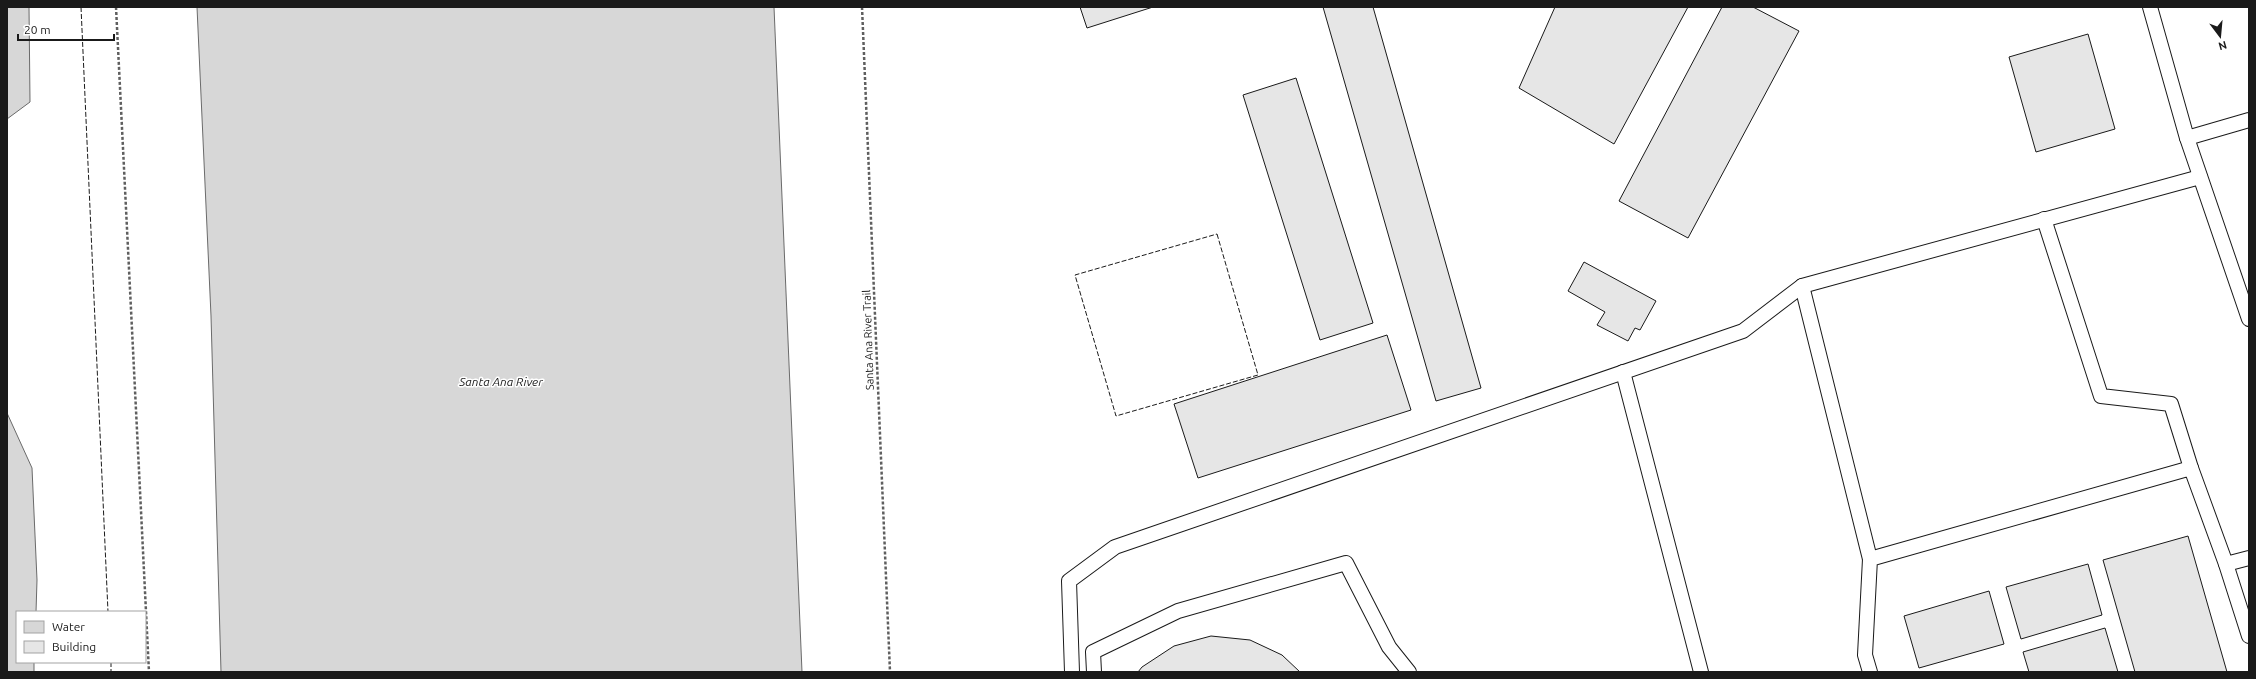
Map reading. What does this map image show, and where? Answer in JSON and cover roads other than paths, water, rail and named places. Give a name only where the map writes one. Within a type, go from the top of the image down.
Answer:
[{"type":"lane","points":[[2150,7],[2187,138],[2249,318]]},
{"type":"lane","points":[[2187,138],[2249,120]]},
{"type":"lane","points":[[1072,672],[1069,581],[1115,547],[1743,331],[1802,286],[2200,176]]},
{"type":"lane","points":[[2044,219],[2100,396],[2172,404],[2190,468],[2226,564],[2249,636]]},
{"type":"lane","points":[[1802,286],[1870,558],[1865,655],[1870,672]]},
{"type":"lane","points":[[1623,372],[1701,672]]},
{"type":"lane","points":[[1870,558],[2190,468]]},
{"type":"lane","points":[[2226,564],[2249,558]]},
{"type":"lane","points":[[1094,672],[1094,652],[1178,611],[1346,563],[1390,647],[1409,672]]},
{"type":"water","points":[[7,7],[29,7],[30,102],[7,119]]},
{"type":"water","name":"Santa Ana River","points":[[197,7],[774,7],[802,672],[221,672],[211,316]]},
{"type":"water","points":[[7,413],[32,468],[37,580],[36,611],[16,611],[16,663],[34,663],[34,672],[7,672]]}]
